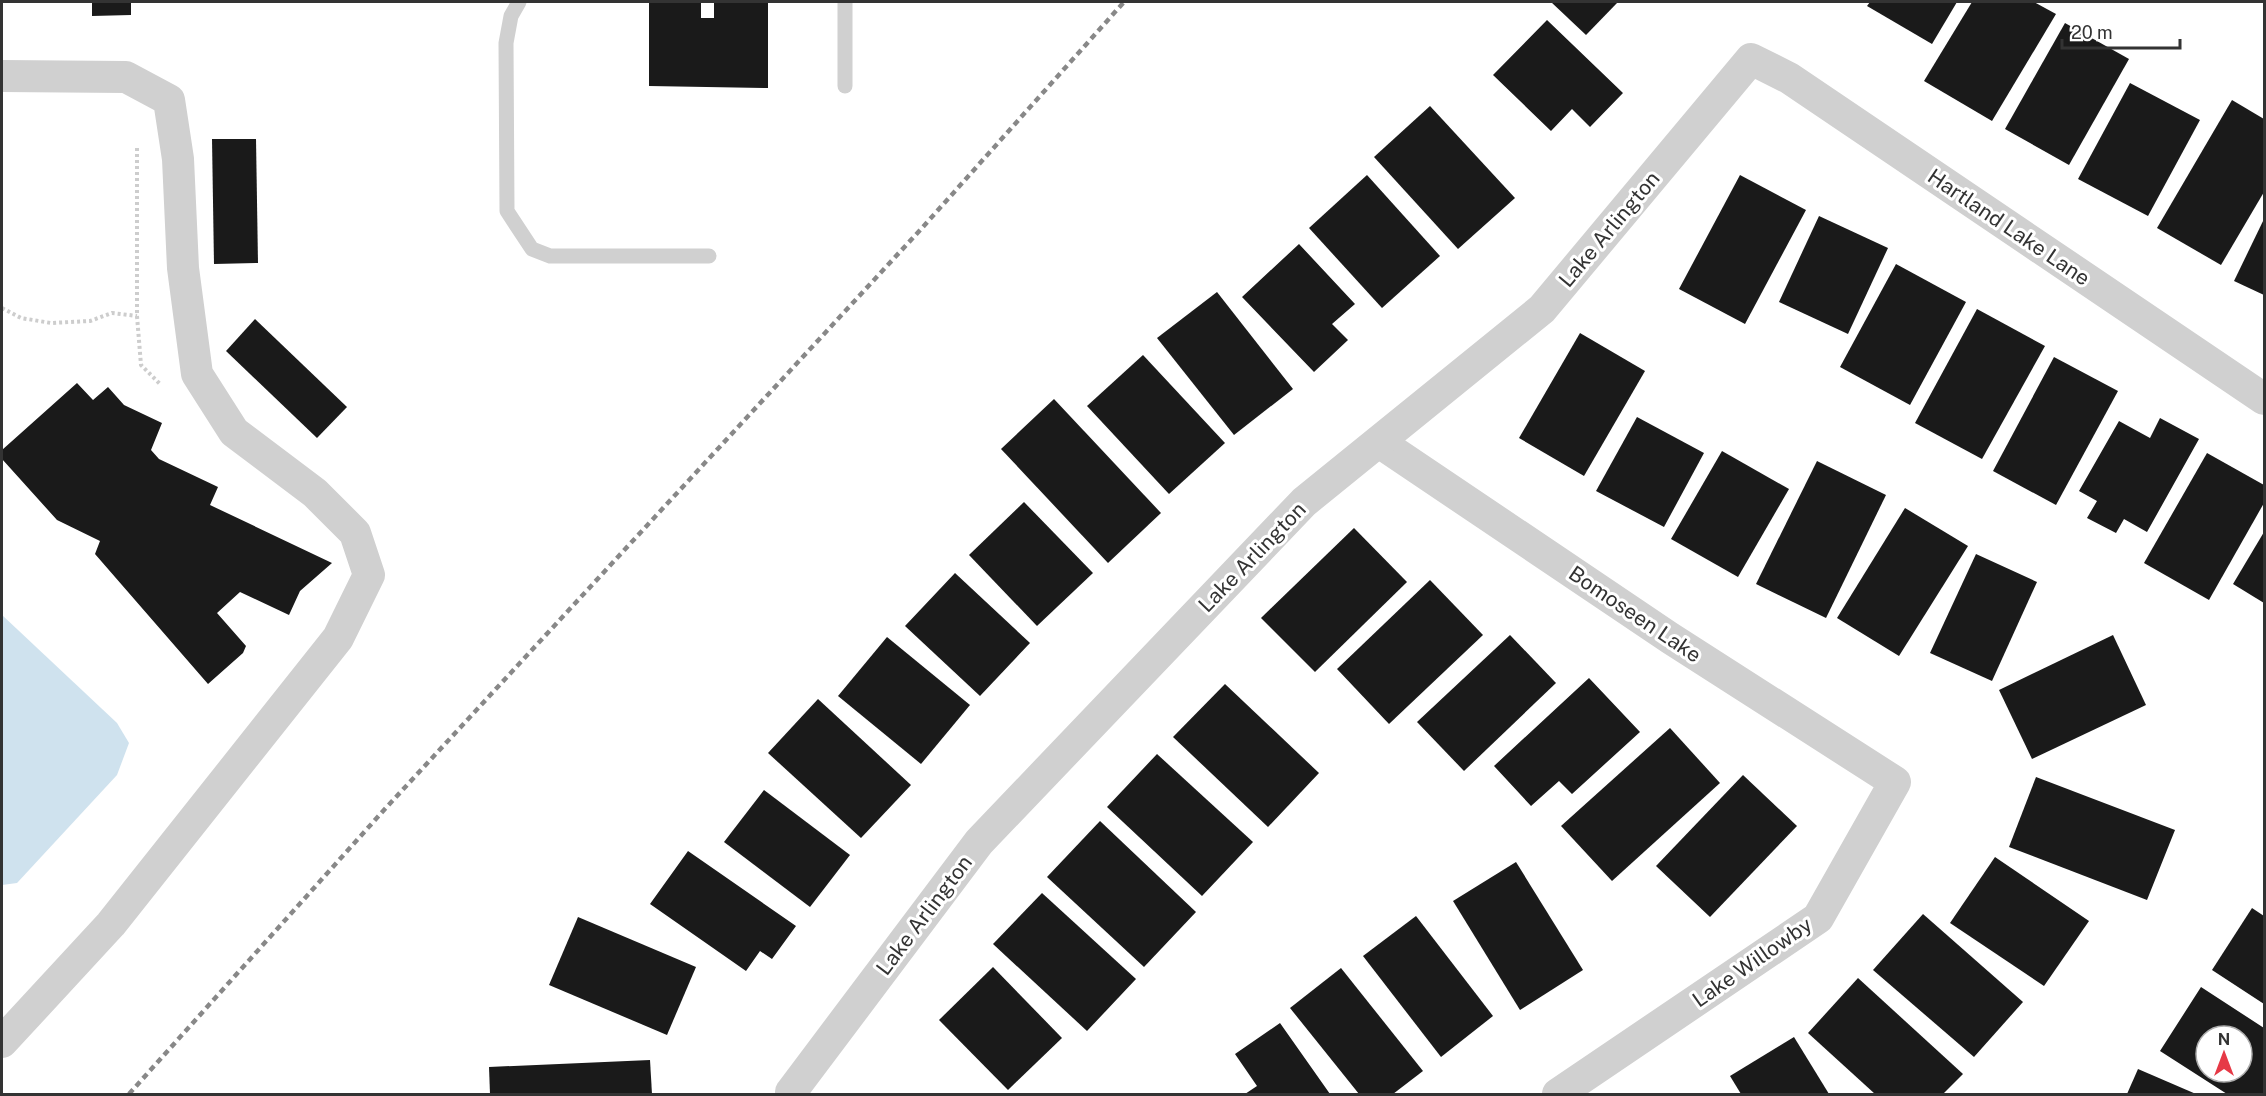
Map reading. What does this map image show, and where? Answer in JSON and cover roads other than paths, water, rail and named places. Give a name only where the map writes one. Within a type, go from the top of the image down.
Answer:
[{"type":"street","name":"Hartland Lake Lane","points":[[1751,59],[1789,78],[2265,399]]},
{"type":"street","name":"Lake Arlington","points":[[792,1093],[979,842],[1305,502],[1542,309],[1751,59]]},
{"type":"street","points":[[2,76],[126,77],[169,100],[178,159],[183,268],[197,374],[234,432],[315,493],[355,533],[369,575],[338,638],[111,924],[2,1042]]},
{"type":"street","name":"Bomoseen Lake","points":[[1378,442],[1670,638],[1895,782]]},
{"type":"street","name":"Lake Willowby","points":[[1558,1095],[1818,918],[1895,782]]},
{"type":"lane","points":[[519,2],[511,16],[506,43],[507,211],[532,249],[550,256],[709,256]]},
{"type":"lane","points":[[845,2],[845,86]]},
{"type":"water","points":[[2,615],[117,723],[129,743],[117,775],[17,883],[2,885]]},
{"type":"railway","points":[[129,1094],[384,810],[922,228],[1124,2]]}]
